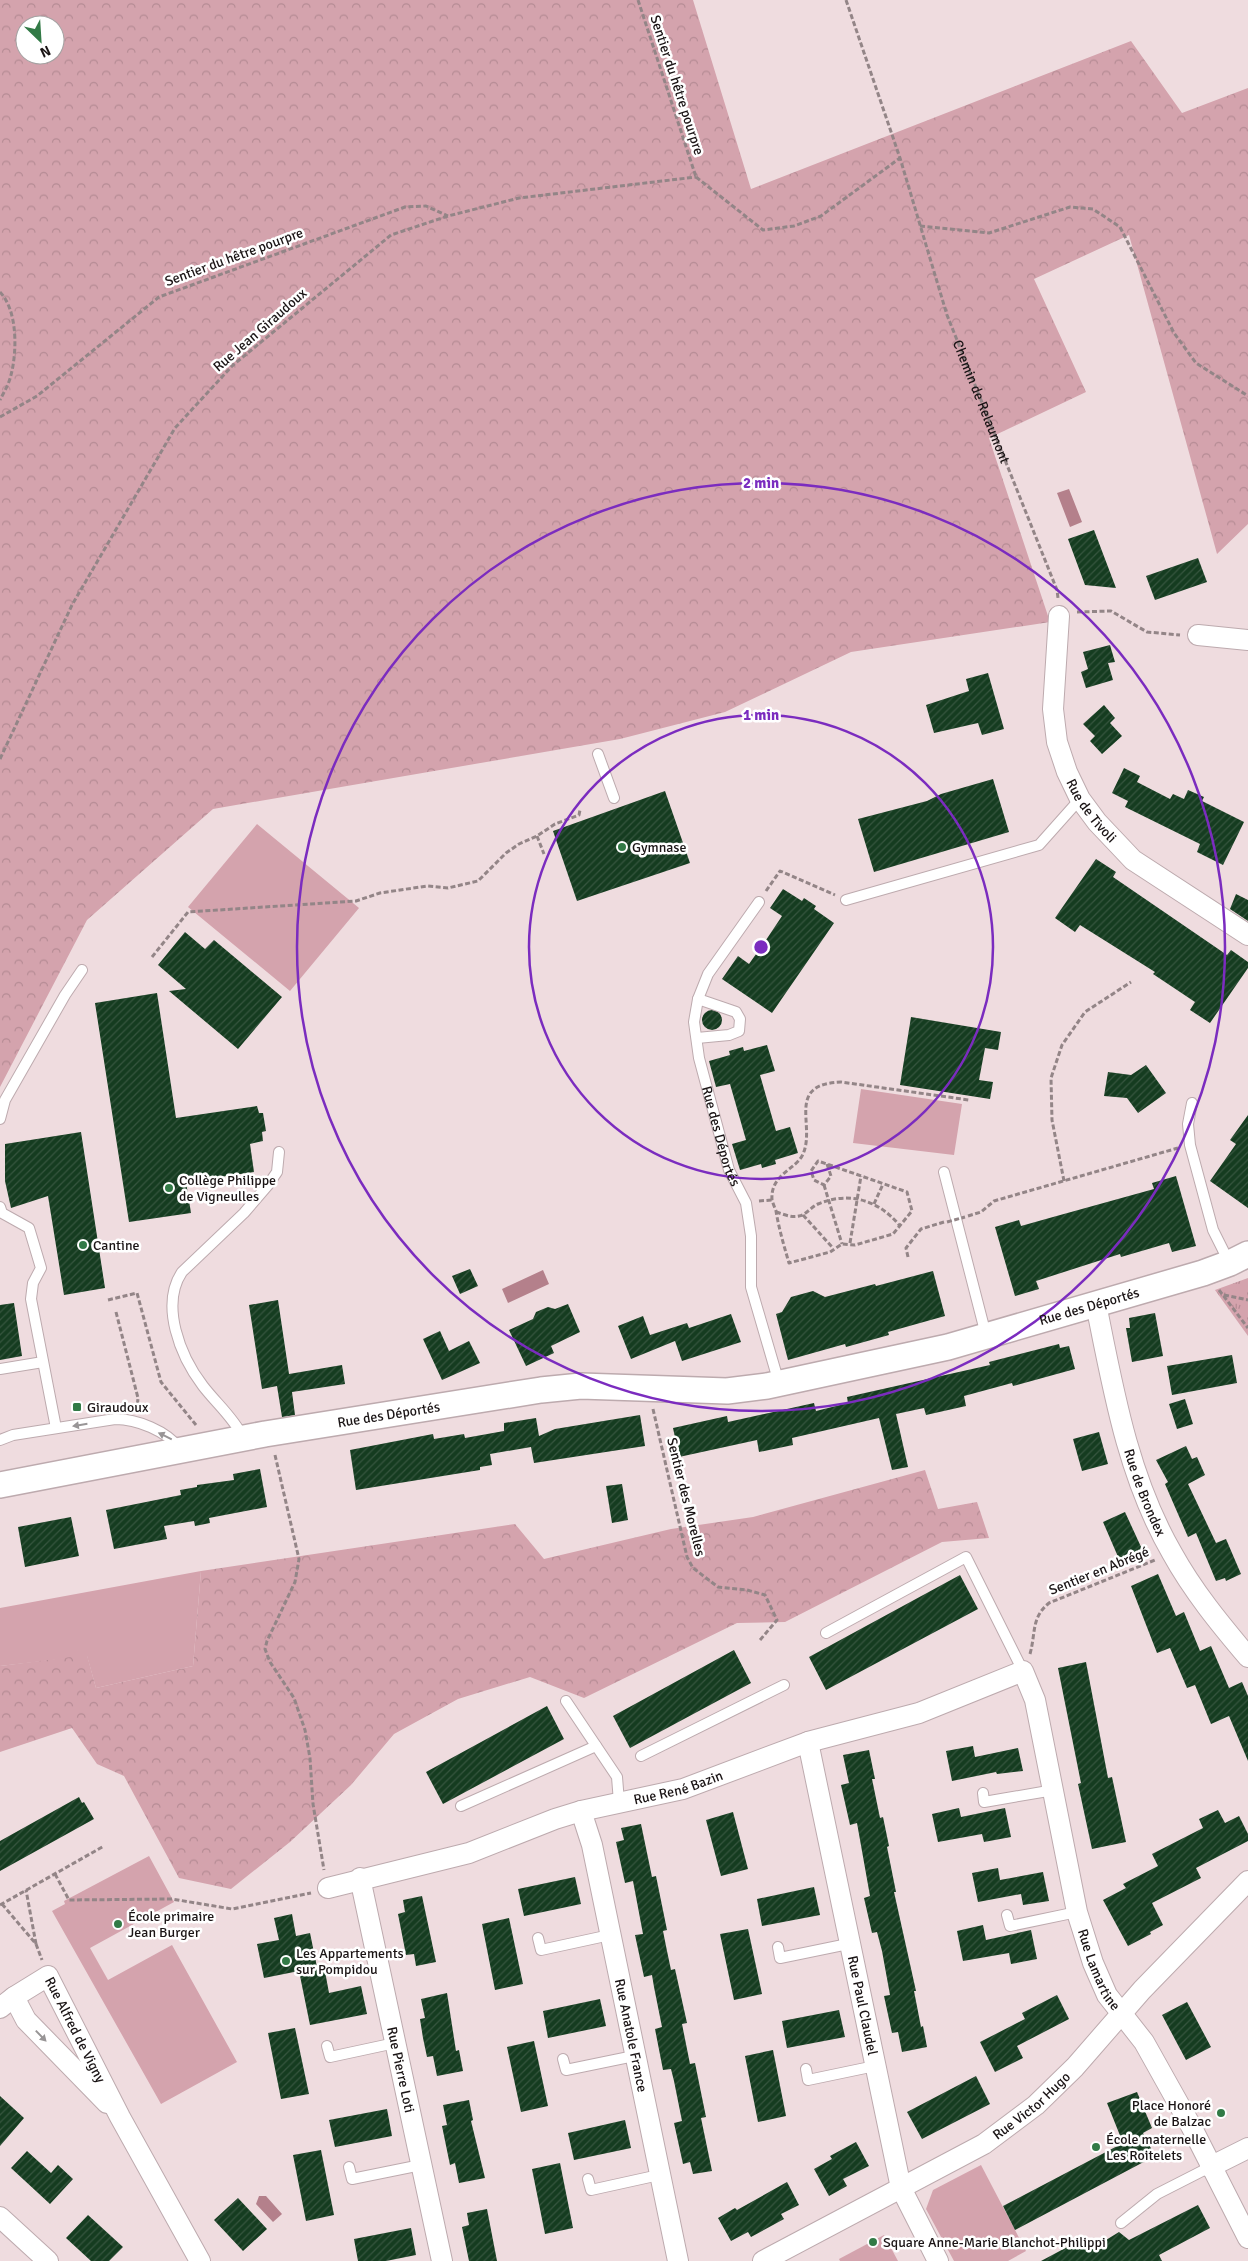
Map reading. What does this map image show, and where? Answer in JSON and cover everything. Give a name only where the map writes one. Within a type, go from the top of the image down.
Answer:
[{"type":"street","name":"Rue de Tivoli","points":[[1059,616],[1053,709],[1057,742],[1066,772],[1080,800],[1097,822],[1133,860],[1248,935]]},
{"type":"street","points":[[1198,635],[1248,640]]},
{"type":"street","name":"Rue des Déportés","points":[[0,1485],[243,1438],[541,1390],[581,1386],[726,1391],[780,1384],[884,1362],[986,1336],[1203,1273],[1239,1258]]},
{"type":"street","name":"Rue de Brondex","points":[[1096,1304],[1121,1422],[1144,1496],[1171,1553],[1208,1610],[1248,1657]]},
{"type":"street","name":"Rue René Bazin","points":[[328,1888],[360,1878],[468,1853],[555,1819],[581,1811],[683,1789],[808,1742],[919,1713],[1023,1671]]},
{"type":"street","name":"Rue Lamartine","points":[[1023,1671],[1035,1700],[1077,1912],[1094,1963],[1107,1995],[1144,2042],[1191,2126],[1210,2167],[1248,2238]]},
{"type":"street","name":"Rue Paul Claudel","points":[[808,1742],[848,1944],[901,2188],[938,2261]]},
{"type":"street","name":"Rue Anatole France","points":[[581,1811],[592,1845],[634,2056],[678,2261]]},
{"type":"street","name":"Rue Pierre Loti","points":[[360,1878],[442,2261]]},
{"type":"street","name":"Rue Victor Hugo","points":[[763,2261],[984,2144],[1036,2104],[1082,2060],[1122,2012],[1248,1881]]},
{"type":"street","name":"Rue Alfred de Vigny","points":[[120,2117],[26,2020],[7,2003],[48,1976],[120,2117],[200,2261]]},
{"type":"street","points":[[1210,2167],[1248,2148]]},
{"type":"street","points":[[0,2217],[48,2261]]},
{"type":"lane","points":[[598,754],[614,798]]},
{"type":"lane","points":[[846,900],[1039,845],[1080,800]]},
{"type":"lane","name":"Rue des Déportés","points":[[759,902],[708,974],[698,999],[694,1022],[699,1058],[730,1170],[746,1203],[751,1236],[751,1287],[780,1384]]},
{"type":"lane","points":[[0,1119],[5,1100],[65,995],[82,970]]},
{"type":"lane","points":[[697,1038],[729,1035],[739,1031],[740,1019],[736,1012],[698,999]]},
{"type":"lane","points":[[1192,1102],[1188,1124],[1190,1145],[1213,1230],[1239,1258]]},
{"type":"lane","points":[[243,1438],[230,1416],[190,1368],[181,1349],[174,1320],[172,1295],[175,1282],[182,1272],[244,1213],[268,1186],[277,1172],[279,1152]]},
{"type":"lane","points":[[944,1172],[986,1336]]},
{"type":"lane","points":[[0,1207],[2,1213],[29,1228],[41,1268],[33,1283],[32,1299],[56,1428]]},
{"type":"lane","points":[[0,1369],[43,1362]]},
{"type":"lane","points":[[0,1440],[13,1435],[115,1419],[135,1422],[174,1440],[181,1450]]},
{"type":"lane","points":[[826,1634],[966,1557],[1023,1671]]},
{"type":"lane","points":[[641,1756],[784,1685]]},
{"type":"lane","points":[[566,1701],[617,1777],[619,1802]]},
{"type":"lane","points":[[461,1806],[596,1746]]},
{"type":"lane","points":[[982,1793],[984,1802],[1054,1790]]},
{"type":"lane","points":[[1007,1914],[1010,1926],[1077,1912]]},
{"type":"lane","points":[[538,1938],[541,1950],[610,1935]]},
{"type":"lane","points":[[778,1947],[780,1958],[848,1944]]},
{"type":"lane","points":[[327,2046],[330,2058],[395,2043]]},
{"type":"lane","points":[[564,2059],[566,2070],[634,2056]]},
{"type":"lane","points":[[806,2069],[808,2080],[875,2066]]},
{"type":"lane","points":[[349,2167],[352,2178],[421,2165]]},
{"type":"lane","points":[[1121,2222],[1157,2194],[1210,2167]]},
{"type":"lane","points":[[588,2179],[591,2190],[660,2176]]},
{"type":"path","name":"Sentier du hêtre pourpre","points":[[638,0],[696,177]]},
{"type":"path","name":"Chemin de Relaumont","points":[[846,0],[900,158],[947,315],[1057,590],[1059,616]]},
{"type":"path","points":[[696,177],[763,230],[794,226],[822,216],[900,158]]},
{"type":"path","name":"Rue Jean Giraudoux","points":[[0,759],[72,605],[175,428],[232,366],[391,235],[448,216],[519,198],[696,177]]},
{"type":"path","name":"Sentier du hêtre pourpre","points":[[0,417],[37,396],[159,297],[405,207],[426,206],[448,216]]},
{"type":"path","points":[[920,226],[989,232],[1070,206],[1093,209],[1120,227],[1174,334],[1196,363],[1248,396]]},
{"type":"path","points":[[0,292],[6,299],[14,317],[15,336],[11,375],[0,400]]},
{"type":"path","points":[[1059,616],[1074,612],[1111,612],[1147,632],[1187,636],[1198,635]]},
{"type":"path","points":[[152,957],[188,912],[356,901],[380,893],[427,886],[448,888],[478,881],[506,853],[555,824],[579,815],[580,810]]},
{"type":"path","points":[[537,836],[544,854]]},
{"type":"path","points":[[759,902],[780,871],[846,900]]},
{"type":"path","points":[[1064,1181],[1052,1120],[1051,1078],[1062,1045],[1085,1012],[1131,982]]},
{"type":"path","points":[[842,1244],[824,1185],[814,1180],[811,1171],[818,1161],[906,1192],[912,1212],[893,1234],[855,1245],[850,1243],[842,1244],[833,1248],[830,1252],[789,1263],[772,1200],[774,1190],[784,1172],[802,1157],[806,1140],[804,1111],[810,1094],[818,1086],[828,1082],[841,1082],[969,1100]]},
{"type":"path","points":[[908,1257],[906,1248],[921,1229],[981,1212],[994,1201],[1190,1145]]},
{"type":"path","points":[[824,1185],[831,1176],[827,1164]]},
{"type":"path","points":[[850,1243],[861,1176]]},
{"type":"path","points":[[874,1204],[883,1184]]},
{"type":"path","points":[[776,1212],[790,1216],[803,1215],[815,1205],[828,1200],[857,1198],[874,1204],[887,1212],[900,1226]]},
{"type":"path","points":[[803,1215],[833,1248]]},
{"type":"path","points":[[1203,1273],[1224,1294],[1248,1328]]},
{"type":"path","points":[[108,1300],[138,1293],[161,1382],[204,1435],[207,1445]]},
{"type":"path","points":[[1224,1294],[1248,1300]]},
{"type":"path","points":[[116,1312],[138,1398],[135,1422]]},
{"type":"path","name":"Sentier des Morelles","points":[[654,1418],[687,1557],[693,1568],[718,1587],[747,1590],[765,1595],[778,1620],[760,1640]]},
{"type":"path","points":[[55,1874],[69,1900],[172,1899],[232,1909],[328,1888],[313,1804],[310,1758],[305,1730],[294,1698],[270,1662],[266,1649],[266,1641],[295,1582],[299,1559],[275,1454]]},
{"type":"path","name":"Sentier en Abrégé","points":[[1023,1671],[1034,1640],[1034,1621],[1040,1610],[1049,1603],[1171,1553]]},
{"type":"path","points":[[26,1890],[36,1944],[1,1904],[104,1846]]},
{"type":"green space","points":[[0,0],[693,0],[751,189],[1131,41],[1182,113],[1248,88],[1248,524],[1217,554],[1129,235],[1034,279],[1086,392],[989,438],[1050,622],[851,652],[725,712],[620,739],[213,809],[87,920],[0,1087]]},
{"type":"green space","points":[[257,824],[359,908],[290,991],[188,907]]},
{"type":"green space","points":[[861,1089],[962,1104],[954,1155],[853,1143]]},
{"type":"green space","points":[[1248,1278],[1248,1336],[1215,1290]]},
{"type":"green space","points":[[925,1470],[938,1509],[977,1502],[989,1538],[942,1542],[785,1622],[737,1623],[584,1698],[530,1677],[458,1699],[394,1734],[351,1785],[290,1842],[231,1889],[179,1878],[124,1776],[97,1764],[72,1728],[0,1752],[0,1666],[87,1655],[96,1688],[193,1666],[201,1571],[515,1524],[544,1559],[671,1529],[753,1517]]},
{"type":"green space","points":[[201,1571],[193,1666],[96,1688],[87,1656],[0,1666],[0,1608]]},
{"type":"green space","points":[[149,1856],[174,1902],[90,1948],[108,1980],[172,1945],[237,2062],[161,2104],[52,1911],[65,1904],[64,1901]]},
{"type":"green space","points":[[981,2165],[1026,2251],[1008,2261],[954,2261],[926,2209],[933,2190]]},
{"type":"green space","points":[[884,2235],[898,2261],[840,2261],[839,2259]]},
{"type":"shaded area","points":[[1069,489],[1082,522],[1070,527],[1057,493]]},
{"type":"shaded area","points":[[543,1270],[549,1284],[508,1303],[502,1289]]},
{"type":"shaded area","points":[[259,2196],[266,2196],[282,2214],[273,2222],[256,2204]]},
{"type":"building","points":[[1094,530],[1116,588],[1085,585],[1068,539]]},
{"type":"building","points":[[1198,558],[1207,582],[1155,600],[1146,576]]},
{"type":"building","points":[[1110,645],[1115,662],[1108,663],[1113,680],[1086,688],[1081,672],[1088,669],[1083,652]]},
{"type":"building","points":[[988,673],[1004,729],[982,735],[978,723],[934,733],[926,705],[969,691],[966,679]]},
{"type":"building","points":[[1104,705],[1115,718],[1110,723],[1122,736],[1102,754],[1090,741],[1095,736],[1083,724]]},
{"type":"building","points":[[1124,768],[1140,776],[1137,782],[1170,799],[1173,794],[1184,799],[1188,790],[1204,797],[1202,801],[1244,822],[1223,865],[1197,852],[1200,844],[1125,807],[1128,801],[1112,793]]},
{"type":"building","points":[[993,779],[1009,832],[874,872],[858,819],[927,801],[941,794]]},
{"type":"building","name":"Gymnase","points":[[665,791],[690,863],[577,901],[553,831]]},
{"type":"building","points":[[1096,859],[1116,872],[1113,877],[1227,955],[1231,950],[1248,962],[1248,968],[1210,1023],[1190,1010],[1195,1002],[1153,974],[1155,972],[1080,925],[1075,932],[1055,918]]},
{"type":"building","points":[[783,889],[802,901],[804,898],[816,906],[814,909],[834,923],[772,1013],[722,979],[738,956],[749,964],[766,940],[782,916],[770,908]]},
{"type":"building","points":[[1236,894],[1248,900],[1248,921],[1230,909]]},
{"type":"building","points":[[185,932],[205,949],[214,940],[282,997],[238,1049],[169,991],[186,989],[158,965]]},
{"type":"building","points":[[157,993],[176,1118],[257,1106],[259,1113],[263,1113],[266,1131],[262,1132],[263,1141],[250,1144],[254,1172],[186,1182],[191,1213],[129,1222],[95,1003]]},
{"type":"building","points":[[712,1010],[719,1013],[722,1020],[719,1027],[712,1030],[705,1027],[702,1020],[705,1013]]},
{"type":"building","points":[[911,1017],[1001,1032],[998,1050],[985,1048],[979,1080],[993,1082],[990,1099],[900,1085]]},
{"type":"building","points":[[767,1045],[775,1071],[760,1075],[776,1131],[790,1127],[798,1153],[775,1160],[776,1164],[762,1168],[761,1164],[740,1170],[732,1144],[746,1140],[730,1084],[716,1087],[709,1061],[730,1055],[729,1051],[743,1047],[744,1051]]},
{"type":"building","points":[[1146,1065],[1166,1093],[1138,1113],[1127,1098],[1104,1096],[1108,1072],[1131,1075]]},
{"type":"building","points":[[1248,1115],[1248,1208],[1210,1181],[1236,1144],[1230,1140]]},
{"type":"building","points":[[81,1132],[105,1288],[64,1295],[48,1196],[11,1208],[5,1181],[5,1144]]},
{"type":"building","points":[[1176,1176],[1196,1246],[1172,1252],[1169,1243],[1121,1257],[1120,1254],[1036,1281],[1039,1289],[1015,1296],[995,1227],[1019,1220],[1021,1226],[1154,1189],[1152,1183]]},
{"type":"building","points":[[470,1269],[478,1286],[460,1294],[452,1276]]},
{"type":"building","points":[[933,1271],[945,1316],[888,1332],[889,1335],[846,1347],[845,1344],[788,1360],[776,1314],[782,1312],[791,1297],[813,1291],[825,1297]]},
{"type":"building","points":[[278,1300],[289,1374],[342,1365],[345,1384],[292,1392],[295,1415],[282,1417],[277,1386],[262,1389],[249,1305]]},
{"type":"building","points":[[14,1303],[22,1356],[0,1360],[0,1305]]},
{"type":"building","points":[[568,1304],[580,1332],[551,1346],[554,1353],[526,1366],[509,1330],[533,1319],[536,1312],[548,1307],[555,1309]]},
{"type":"building","points":[[1155,1313],[1163,1356],[1132,1362],[1126,1328],[1130,1328],[1129,1318]]},
{"type":"building","points":[[731,1314],[741,1342],[682,1361],[675,1341],[631,1359],[618,1326],[643,1316],[650,1335],[687,1323],[689,1328]]},
{"type":"building","points":[[440,1331],[449,1351],[469,1341],[480,1363],[442,1380],[423,1339]]},
{"type":"building","points":[[1059,1344],[1060,1348],[1069,1346],[1075,1369],[1013,1386],[1012,1383],[964,1396],[966,1406],[926,1415],[924,1408],[896,1414],[908,1467],[892,1470],[879,1418],[792,1438],[793,1445],[759,1452],[757,1440],[679,1457],[673,1428],[727,1416],[728,1422],[814,1403],[816,1411],[848,1403],[847,1397],[990,1365],[989,1362]]},
{"type":"building","points":[[1232,1355],[1237,1383],[1172,1395],[1167,1366]]},
{"type":"building","points":[[1185,1399],[1193,1424],[1177,1429],[1169,1404]]},
{"type":"building","points":[[640,1415],[645,1446],[534,1463],[531,1447],[490,1454],[492,1465],[480,1467],[480,1470],[356,1490],[350,1450],[433,1434],[434,1439],[464,1434],[465,1438],[504,1431],[504,1423],[536,1418],[539,1436],[555,1429]]},
{"type":"building","points":[[1099,1432],[1108,1464],[1082,1471],[1073,1439]]},
{"type":"building","points":[[1186,1446],[1192,1459],[1197,1457],[1205,1475],[1188,1484],[1216,1543],[1226,1539],[1241,1574],[1226,1581],[1225,1578],[1216,1581],[1196,1533],[1188,1537],[1165,1484],[1168,1482],[1156,1460]]},
{"type":"building","points":[[260,1469],[267,1507],[209,1518],[210,1523],[195,1526],[194,1521],[164,1526],[167,1539],[114,1549],[106,1510],[181,1495],[180,1490],[197,1487],[197,1485],[234,1480],[233,1474]]},
{"type":"building","points":[[622,1484],[628,1520],[612,1523],[606,1486]]},
{"type":"building","points":[[1125,1512],[1142,1549],[1119,1559],[1103,1522]]},
{"type":"building","points":[[71,1517],[79,1556],[25,1567],[18,1527]]},
{"type":"building","points":[[1158,1574],[1176,1616],[1184,1612],[1200,1651],[1211,1646],[1229,1688],[1242,1682],[1248,1696],[1248,1761],[1229,1716],[1211,1724],[1195,1685],[1187,1688],[1170,1648],[1157,1653],[1131,1586]]},
{"type":"building","points":[[960,1575],[978,1609],[826,1690],[809,1657]]},
{"type":"building","points":[[734,1650],[751,1683],[630,1748],[613,1716]]},
{"type":"building","points":[[1086,1662],[1108,1778],[1112,1777],[1126,1842],[1092,1849],[1078,1784],[1081,1783],[1058,1668]]},
{"type":"building","points":[[547,1706],[564,1739],[443,1804],[426,1772]]},
{"type":"building","points":[[973,1746],[975,1757],[1018,1748],[1023,1771],[997,1774],[996,1772],[952,1781],[946,1751]]},
{"type":"building","points":[[869,1750],[875,1779],[872,1779],[880,1818],[883,1817],[889,1846],[887,1847],[896,1892],[894,1892],[916,1991],[914,1991],[921,2027],[923,2026],[927,2047],[902,2052],[898,2032],[892,2033],[884,1996],[890,1995],[882,1951],[877,1932],[872,1933],[864,1898],[870,1896],[857,1823],[850,1825],[841,1785],[849,1783],[843,1755]]},
{"type":"building","points":[[79,1797],[94,1819],[0,1871],[0,1841]]},
{"type":"building","points":[[959,1808],[961,1817],[1005,1808],[1011,1837],[984,1842],[982,1834],[938,1842],[932,1814]]},
{"type":"building","points":[[1218,1810],[1225,1823],[1239,1816],[1248,1834],[1248,1841],[1196,1868],[1201,1878],[1152,1903],[1163,1925],[1150,1932],[1151,1934],[1128,1946],[1103,1900],[1126,1888],[1123,1884],[1158,1866],[1152,1854],[1203,1828],[1199,1819]]},
{"type":"building","points":[[733,1812],[748,1869],[721,1876],[706,1820]]},
{"type":"building","points":[[641,1824],[652,1877],[656,1876],[667,1930],[663,1931],[671,1970],[675,1969],[687,2023],[682,2024],[690,2064],[695,2063],[706,2117],[701,2118],[712,2171],[693,2174],[690,2162],[683,2164],[674,2123],[682,2121],[671,2069],[663,2070],[655,2029],[662,2027],[652,1975],[644,1977],[635,1935],[643,1934],[633,1881],[625,1883],[616,1842],[624,1840],[621,1828]]},
{"type":"building","points":[[998,1868],[1000,1880],[1043,1872],[1049,1901],[1023,1905],[1021,1894],[978,1902],[972,1873]]},
{"type":"building","points":[[575,1877],[581,1904],[524,1916],[518,1889]]},
{"type":"building","points":[[814,1887],[820,1915],[762,1926],[757,1899]]},
{"type":"building","points":[[422,1896],[436,1962],[416,1966],[414,1954],[406,1955],[398,1914],[405,1912],[403,1900]]},
{"type":"building","points":[[292,1914],[296,1936],[310,1933],[317,1967],[324,1966],[329,1993],[361,1986],[367,2014],[310,2025],[299,1971],[264,1978],[257,1944],[279,1940],[274,1918]]},
{"type":"building","points":[[509,1918],[523,1984],[495,1990],[482,1924]]},
{"type":"building","points":[[983,1925],[986,1940],[1031,1930],[1037,1959],[1011,1964],[1009,1953],[963,1961],[957,1931]]},
{"type":"building","points":[[748,1929],[762,1994],[734,2000],[720,1934]]},
{"type":"building","points":[[447,1993],[456,2051],[459,2050],[463,2071],[437,2076],[433,2056],[427,2057],[423,2038],[420,2019],[425,2018],[421,1999]]},
{"type":"building","points":[[1057,1995],[1069,2019],[1017,2046],[1023,2058],[995,2072],[980,2042],[1025,2019],[1022,2013]]},
{"type":"building","points":[[600,1999],[606,2026],[548,2038],[543,2011]]},
{"type":"building","points":[[1187,2002],[1211,2047],[1186,2060],[1162,2015]]},
{"type":"building","points":[[839,2010],[845,2037],[787,2048],[782,2021]]},
{"type":"building","points":[[295,2028],[309,2094],[281,2099],[268,2033]]},
{"type":"building","points":[[534,2041],[548,2106],[521,2112],[507,2047]]},
{"type":"building","points":[[773,2050],[786,2116],[758,2122],[745,2056]]},
{"type":"building","points":[[976,2076],[990,2104],[922,2139],[907,2112]]},
{"type":"building","points":[[1137,2092],[1152,2128],[1143,2133],[1155,2156],[1015,2230],[1003,2206],[1123,2143],[1107,2103]]},
{"type":"building","points":[[0,2096],[24,2118],[0,2146]]},
{"type":"building","points":[[469,2100],[473,2120],[471,2121],[485,2178],[459,2183],[455,2163],[450,2165],[442,2126],[447,2125],[443,2105]]},
{"type":"building","points":[[387,2109],[392,2136],[335,2147],[329,2120]]},
{"type":"building","points":[[625,2120],[631,2148],[574,2160],[568,2133]]},
{"type":"building","points":[[856,2142],[869,2166],[843,2179],[847,2186],[829,2196],[814,2169],[832,2159],[830,2156]]},
{"type":"building","points":[[321,2150],[334,2215],[306,2221],[293,2155]]},
{"type":"building","points":[[27,2151],[51,2173],[58,2165],[73,2179],[50,2204],[11,2168]]},
{"type":"building","points":[[560,2163],[573,2228],[545,2234],[532,2169]]},
{"type":"building","points":[[787,2182],[799,2205],[781,2214],[784,2219],[751,2237],[748,2232],[731,2241],[718,2218],[735,2208],[737,2210]]},
{"type":"building","points":[[238,2198],[267,2229],[243,2251],[214,2220]]},
{"type":"building","points":[[1198,2205],[1210,2228],[1159,2255],[1162,2261],[1041,2261],[1086,2237],[1093,2248],[1119,2232],[1129,2240]]},
{"type":"building","points":[[487,2209],[497,2261],[469,2261],[462,2227],[469,2225],[467,2213]]},
{"type":"building","points":[[88,2215],[123,2247],[109,2261],[91,2261],[66,2238]]},
{"type":"building","points":[[411,2228],[416,2255],[386,2261],[358,2261],[354,2239]]},
{"type":"place","name":"Gymnase","points":[[622,847]]},
{"type":"place","name":"Collège Philippe de Vigneulles","points":[[169,1188]]},
{"type":"place","name":"Cantine","points":[[83,1245]]},
{"type":"place","name":"Giraudoux","points":[[77,1407]]},
{"type":"place","name":"École primaire Jean Burger","points":[[118,1924]]},
{"type":"place","name":"Les Appartements sur Pompidou","points":[[286,1961]]},
{"type":"place","name":"Place Honoré de Balzac","points":[[1221,2113]]},
{"type":"place","name":"École maternelle Les Roitelets","points":[[1096,2147]]},
{"type":"place","name":"Square Anne-Marie Blanchot-Philippi","points":[[873,2242]]}]
